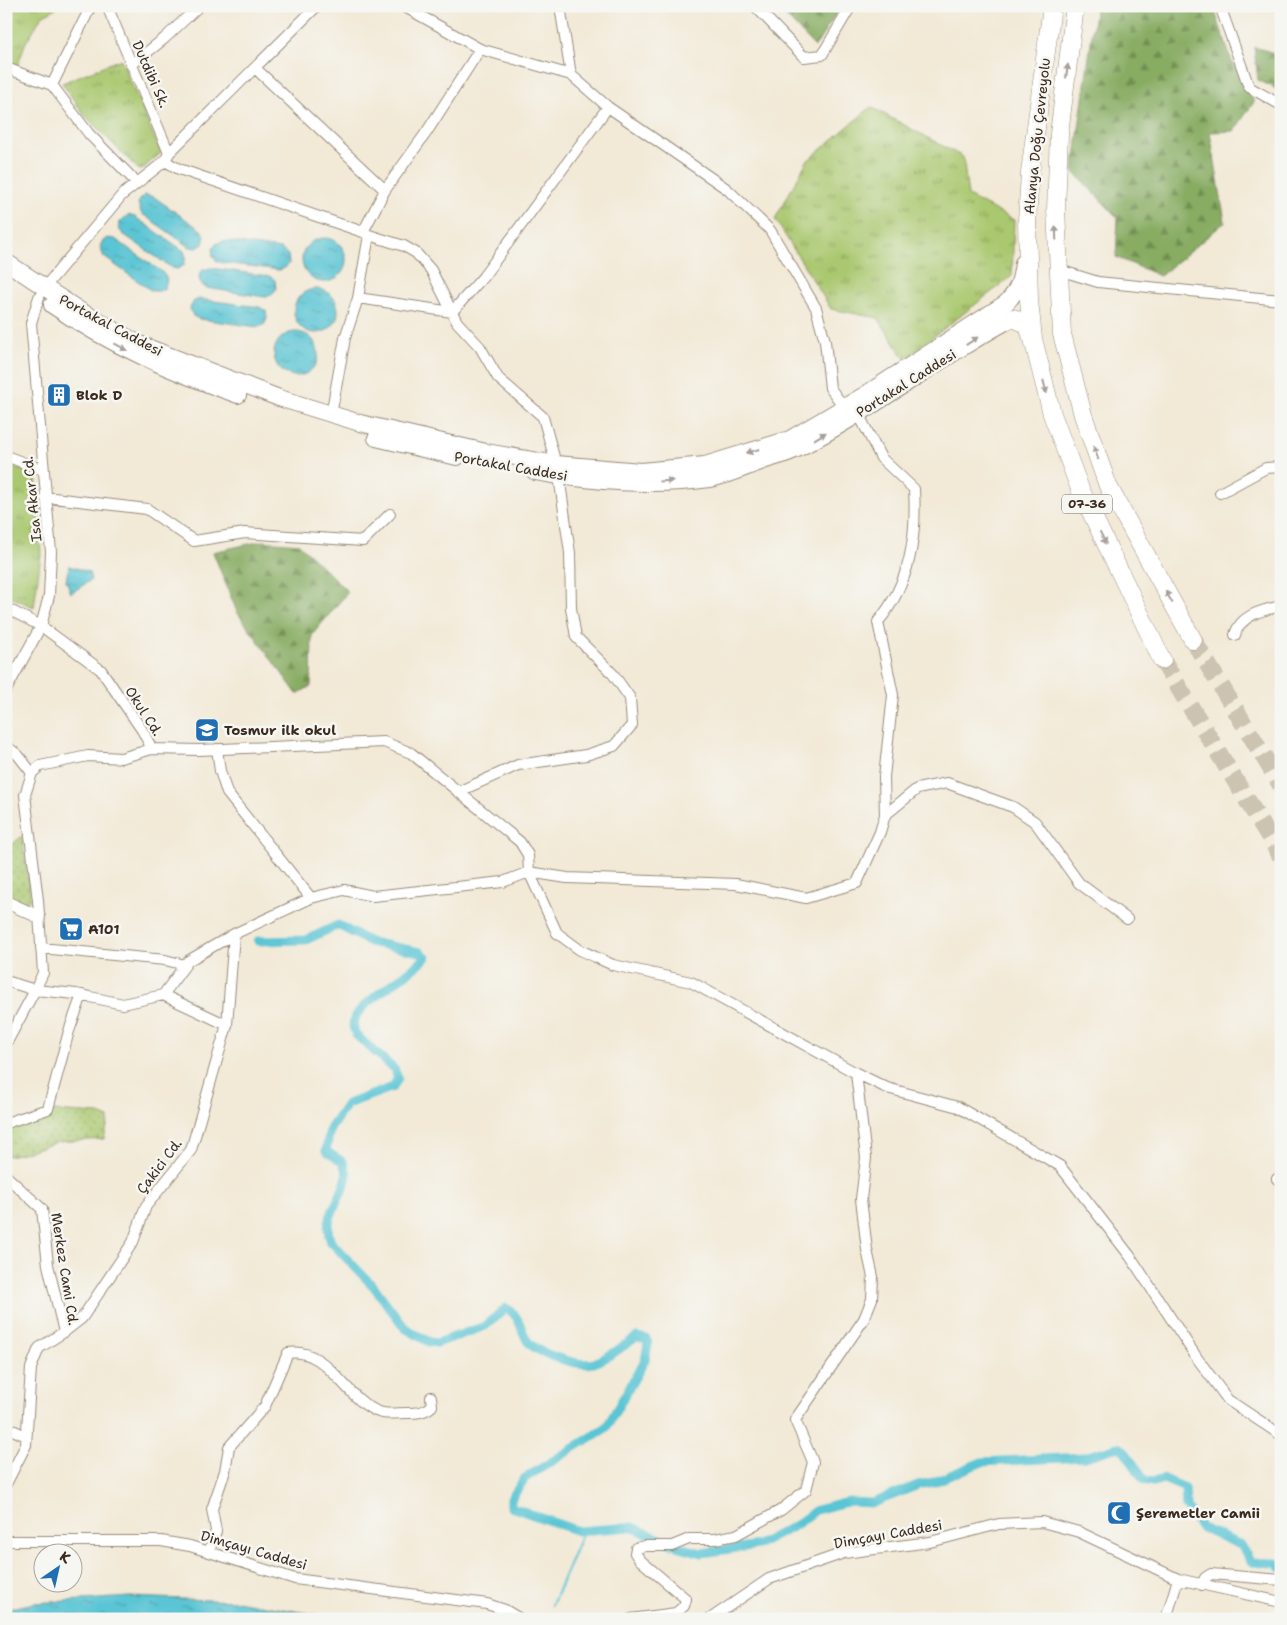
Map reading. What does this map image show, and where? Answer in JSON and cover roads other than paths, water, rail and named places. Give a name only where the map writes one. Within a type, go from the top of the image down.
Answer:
[{"type":"highway","name":"Alanya Doğu Çevreyolu","points":[[1052,6],[1030,173],[1027,221],[1033,339],[1052,414],[1080,489],[1162,660]]},
{"type":"highway","name":"Alanya Doğu Çevreyolu","points":[[1075,6],[1059,134],[1056,210],[1062,334],[1083,415],[1108,486],[1193,640]]},
{"type":"highway","points":[[1010,311],[1027,324],[1033,339]]},
{"type":"main road","points":[[1010,311],[1020,283],[1027,221]]},
{"type":"main road","name":"Portakal Caddesi","points":[[6,262],[78,323],[137,356],[209,385],[330,420],[358,434],[484,463],[558,470],[643,482],[710,479],[797,449],[851,410],[982,335],[1010,311]]},
{"type":"main road","name":"Portakal Caddesi","points":[[6,274],[41,292]]},
{"type":"street","points":[[52,85],[90,6]]},
{"type":"street","name":"Dutdibi Sk.","points":[[107,6],[167,157]]},
{"type":"street","points":[[131,65],[166,38],[199,6]]},
{"type":"street","points":[[41,292],[122,196],[167,157],[317,6]]},
{"type":"street","points":[[163,995],[188,961],[234,934],[311,898],[344,890],[373,896],[503,882],[529,872],[567,878],[736,884],[806,898],[857,883],[880,832],[885,815],[884,777],[893,695],[878,622],[894,602],[913,549],[914,488],[881,458],[851,410],[830,388],[825,340],[816,308],[770,230],[727,189],[608,107],[571,75],[480,49],[404,6]]},
{"type":"street","points":[[560,6],[571,75]]},
{"type":"street","points":[[756,6],[804,57],[822,54],[851,6]]},
{"type":"street","points":[[1220,6],[1249,87],[1281,105]]},
{"type":"street","points":[[330,420],[345,338],[358,298],[366,233],[385,190],[426,133],[480,49]]},
{"type":"street","points":[[6,68],[52,85],[89,134],[137,183]]},
{"type":"street","points":[[255,68],[385,190]]},
{"type":"street","points":[[452,312],[482,277],[608,107]]},
{"type":"street","points":[[167,157],[179,169],[404,246],[416,253],[432,270],[448,300],[452,312],[480,347],[498,378],[542,417],[558,470],[570,553],[571,608],[576,637],[613,674],[630,698],[632,725],[614,746],[586,755],[518,765],[458,792]]},
{"type":"street","points":[[1059,270],[1098,282],[1281,300]]},
{"type":"street","name":"Isa Akar Cd.","points":[[6,690],[41,626],[49,596],[51,552],[42,470],[31,323],[41,292]]},
{"type":"street","points":[[358,298],[452,312]]},
{"type":"street","points":[[6,456],[42,470]]},
{"type":"street","points":[[1220,493],[1266,468],[1281,467]]},
{"type":"street","points":[[45,498],[147,509],[194,541],[245,533],[363,541],[390,514]]},
{"type":"street","points":[[1236,635],[1237,629],[1246,619],[1259,611],[1281,606]]},
{"type":"street","name":"Okul Cd.","points":[[6,608],[41,626],[101,670],[142,730],[152,749],[217,749],[384,742],[411,753],[520,842],[528,855],[529,872],[558,933],[580,950],[613,965],[691,982],[856,1073],[887,1088],[958,1107],[1060,1166],[1130,1256],[1197,1358],[1228,1400],[1281,1435]]},
{"type":"street","points":[[6,746],[18,755],[32,773]]},
{"type":"street","points":[[6,1044],[43,974],[39,917],[25,795],[32,773],[40,766],[88,756],[121,758],[152,749]]},
{"type":"street","points":[[217,749],[220,771],[227,793],[311,898]]},
{"type":"street","points":[[885,815],[917,789],[947,783],[1013,807],[1035,822],[1079,882],[1127,919]]},
{"type":"street","points":[[6,902],[39,917]]},
{"type":"street","name":"Çakici Cd.","points":[[64,1332],[82,1318],[133,1242],[146,1206],[191,1150],[227,1025],[234,934]]},
{"type":"street","points":[[41,948],[165,960],[185,965]]},
{"type":"street","points":[[6,981],[35,990],[82,995],[123,1004],[163,995],[227,1025]]},
{"type":"street","points":[[6,1123],[48,1109],[69,1031],[82,995]]},
{"type":"street","points":[[631,1619],[676,1613],[684,1606],[686,1599],[654,1574],[635,1553],[636,1548],[675,1545],[689,1539],[715,1539],[736,1535],[781,1510],[806,1490],[813,1462],[795,1420],[864,1320],[872,1299],[873,1277],[867,1250],[861,1199],[866,1158],[856,1073]]},
{"type":"street","name":"Merkez Cami Cd.","points":[[6,1176],[42,1209],[48,1264],[64,1332],[39,1348],[31,1368],[26,1445],[6,1484]]},
{"type":"street","points":[[209,1552],[216,1531],[212,1509],[225,1471],[229,1446],[265,1406],[288,1353],[301,1351],[325,1364],[361,1403],[381,1413],[428,1410],[432,1406],[431,1397]]},
{"type":"street","points":[[6,1427],[26,1436]]},
{"type":"street","name":"Dimçayı Caddesi","points":[[710,1619],[769,1579],[844,1553],[930,1542],[999,1524],[1042,1522],[1079,1532],[1178,1579],[1281,1602]]},
{"type":"street","name":"Dimçayı Caddesi","points":[[6,1541],[161,1541],[209,1552],[295,1579],[487,1604],[505,1610],[520,1619]]},
{"type":"street","points":[[1202,1584],[1212,1574],[1281,1580]]},
{"type":"street","points":[[1166,1619],[1178,1579]]},
{"type":"water","points":[[144,195],[154,197],[201,230],[205,236],[203,244],[197,248],[190,247],[141,213],[138,203]]},
{"type":"water","points":[[128,215],[135,217],[184,251],[186,257],[184,265],[178,269],[172,268],[123,234],[119,229],[120,222]]},
{"type":"water","points":[[107,238],[115,239],[162,272],[167,279],[165,288],[159,291],[152,291],[104,257],[100,247]]},
{"type":"water","points":[[320,238],[328,238],[340,244],[346,260],[340,276],[328,282],[320,282],[308,276],[302,264],[302,256],[308,244]]},
{"type":"water","points":[[223,241],[281,249],[288,255],[289,263],[285,268],[279,270],[218,262],[214,258],[212,251],[216,244]]},
{"type":"water","points":[[210,268],[269,276],[275,280],[276,289],[272,295],[265,297],[206,288],[200,283],[199,276],[203,270]]},
{"type":"water","points":[[312,289],[320,289],[332,295],[338,311],[332,327],[320,333],[312,333],[300,327],[294,315],[294,307],[300,295]]},
{"type":"water","points":[[199,299],[259,307],[266,311],[267,319],[264,325],[258,327],[199,319],[193,316],[190,308],[194,301]]},
{"type":"water","points":[[292,332],[300,332],[312,338],[318,354],[312,370],[300,376],[292,376],[280,370],[274,358],[274,350],[280,338]]},
{"type":"water","points":[[69,566],[89,572],[91,580],[71,593],[66,580]]},
{"type":"water","points":[[130,1597],[236,1601],[342,1619],[6,1619],[6,1609],[34,1603]]},
{"type":"waterway","points":[[258,941],[306,940],[338,925],[370,942],[420,952],[426,957],[366,1004],[354,1020],[353,1026],[356,1035],[394,1069],[398,1078],[393,1087],[347,1104],[330,1129],[326,1151],[343,1162],[347,1174],[329,1224],[328,1233],[331,1242],[374,1287],[405,1328],[429,1342],[437,1343],[485,1326],[506,1308],[517,1318],[531,1345],[547,1354],[568,1361],[587,1364],[594,1363],[611,1355],[637,1337],[646,1339],[648,1344],[645,1360],[606,1428],[525,1478],[511,1499],[511,1507],[578,1531],[632,1527],[672,1544]]},
{"type":"waterway","points":[[677,1546],[702,1553],[758,1545],[796,1525],[816,1510],[847,1502],[873,1503],[918,1485],[934,1482],[982,1462],[1085,1457],[1118,1447],[1124,1450],[1144,1480],[1153,1482],[1164,1479],[1185,1488],[1186,1507],[1201,1528],[1241,1545],[1251,1562],[1276,1563],[1281,1568]]},
{"type":"waterway","points":[[552,1605],[583,1532]]},
{"type":"tunnel","points":[[1193,640],[1281,785]]},
{"type":"tunnel","points":[[1162,660],[1281,856]]},
{"type":"place","name":"Blok D","points":[[59,395]]},
{"type":"place","name":"Tosmur ilk okul","points":[[207,730]]},
{"type":"place","name":"A101","points":[[71,929]]},
{"type":"place","name":"Şeremetler Camii","points":[[1119,1513]]}]
